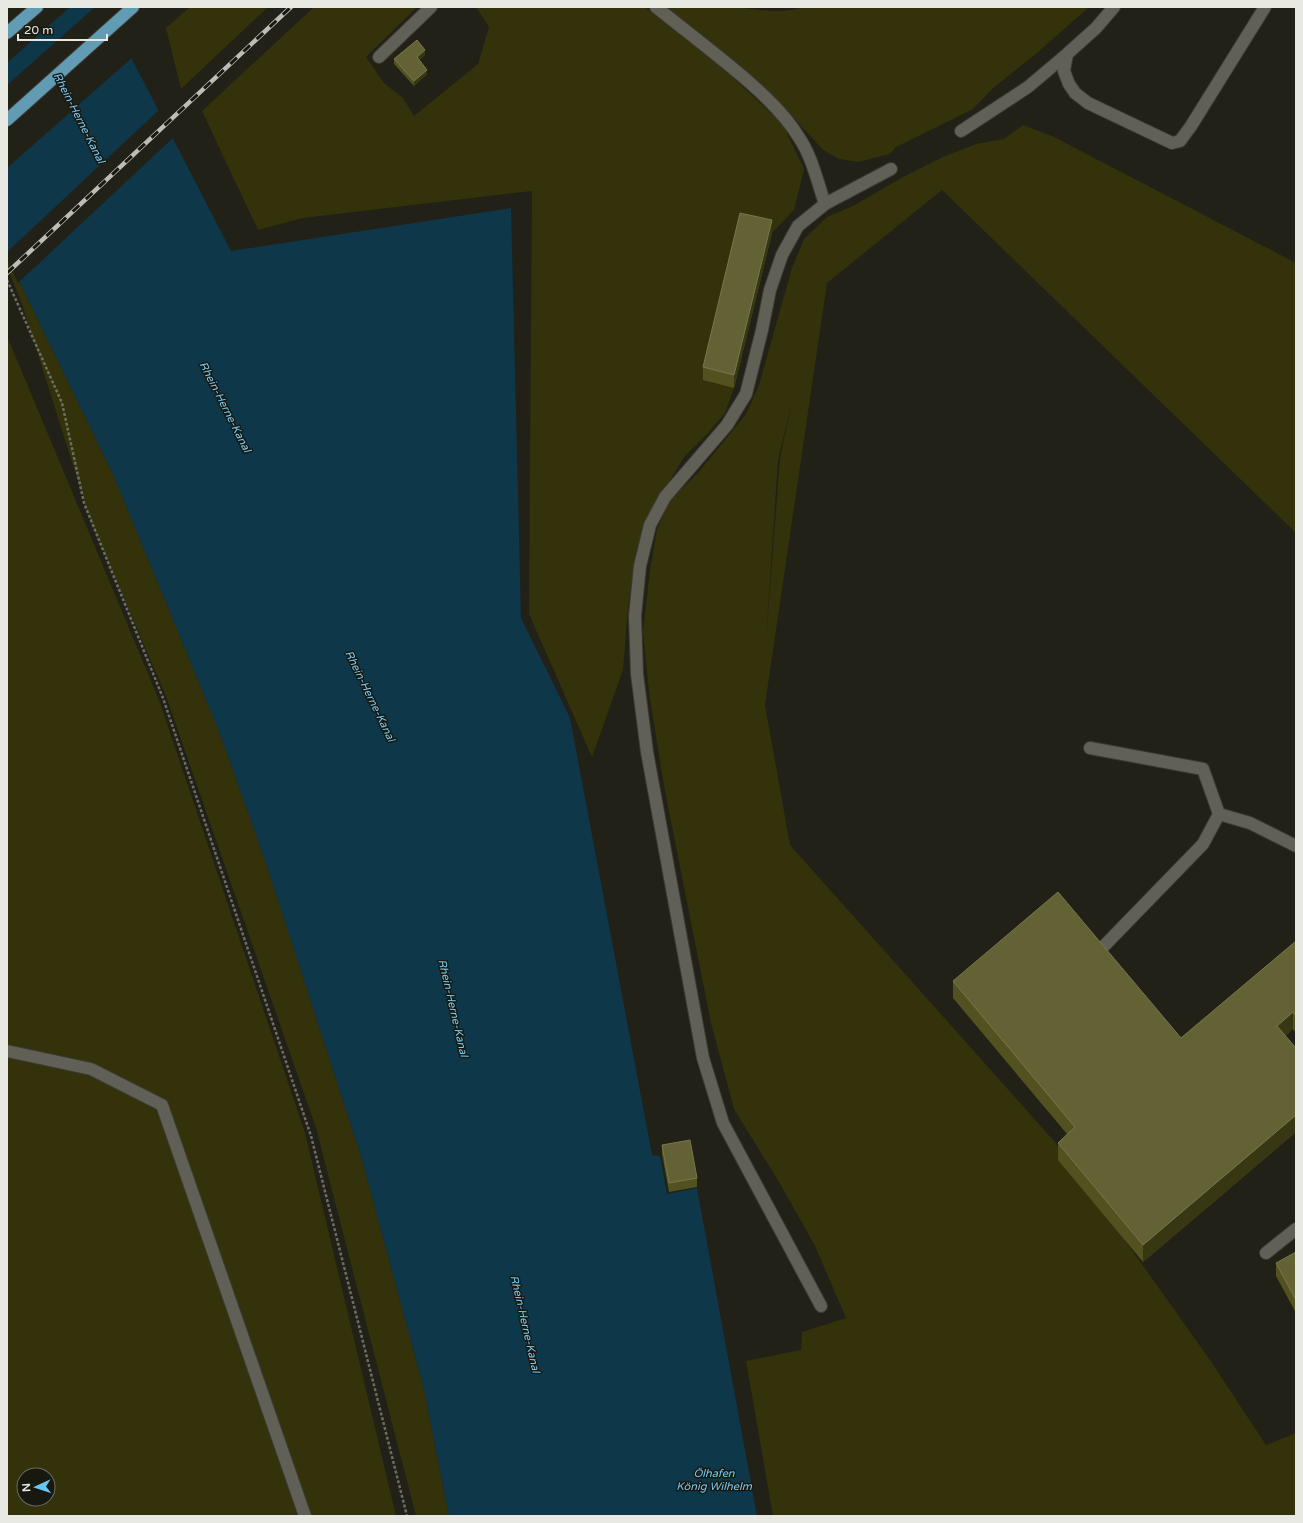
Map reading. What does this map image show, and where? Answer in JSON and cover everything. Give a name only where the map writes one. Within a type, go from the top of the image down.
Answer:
[{"type":"main road","points":[[7,33],[37,7]]},
{"type":"main road","points":[[7,120],[133,7]]},
{"type":"lane","points":[[380,57],[431,7]]},
{"type":"lane","points":[[656,7],[729,65],[769,101],[790,123],[809,155],[825,204]]},
{"type":"lane","points":[[961,131],[1028,87],[1096,28],[1114,7]]},
{"type":"lane","points":[[1067,54],[1064,71],[1068,84],[1075,93],[1088,103],[1172,143],[1180,141],[1191,126],[1265,7]]},
{"type":"lane","points":[[821,1306],[723,1123],[703,1058],[647,752],[637,674],[635,616],[640,566],[650,524],[665,497],[727,425],[746,394],[770,290],[782,256],[798,226],[825,204],[891,169]]},
{"type":"lane","points":[[1090,748],[1203,768],[1219,814],[1203,844],[1105,945]]},
{"type":"lane","points":[[1219,814],[1250,823],[1296,846]]},
{"type":"lane","points":[[7,1051],[91,1069],[162,1105],[306,1516]]},
{"type":"lane","points":[[1266,1254],[1296,1229]]},
{"type":"path","points":[[7,280],[62,403],[84,503],[163,698],[311,1136],[407,1516]]},
{"type":"shaded area","points":[[726,6],[768,11],[785,11],[803,7],[1089,7],[1036,54],[993,88],[973,109],[896,147],[890,154],[858,162],[839,159],[823,150],[775,97],[665,7]]},
{"type":"shaded area","points":[[190,7],[268,7],[181,89],[166,28]]},
{"type":"shaded area","points":[[314,7],[417,7],[366,57],[384,83],[403,98],[414,116],[478,64],[489,27],[476,7],[645,7],[723,68],[783,125],[804,169],[794,210],[772,233],[734,388],[725,413],[684,457],[645,522],[637,550],[628,607],[623,670],[592,757],[529,614],[532,191],[303,218],[258,230],[202,111]]},
{"type":"shaded area","points":[[1023,125],[1054,137],[1296,263],[1296,533],[942,190],[827,283],[765,705],[790,845],[1055,1142],[1210,1360],[1266,1445],[1296,1433],[1296,1516],[773,1516],[746,1361],[801,1350],[802,1332],[846,1318],[815,1246],[782,1187],[734,1109],[711,1023],[664,786],[649,692],[643,631],[650,570],[657,530],[669,501],[698,473],[746,414],[759,385],[792,268],[804,239],[827,217],[855,205],[903,177],[943,157],[976,144],[1004,139]],"holes":[[[792,402],[780,458],[766,641],[778,460]]]},
{"type":"shaded area","points":[[7,256],[113,474],[219,731],[265,860],[361,1156],[424,1389],[449,1516],[416,1516],[316,1128],[166,696],[91,522],[23,307],[7,266]]},
{"type":"shaded area","points":[[7,336],[159,700],[305,1133],[396,1516],[7,1516]]},
{"type":"water","points":[[7,7],[105,7],[231,251],[511,208],[521,618],[570,718],[652,1155],[660,1156],[667,1194],[697,1188],[757,1516],[449,1516],[424,1389],[361,1156],[265,860],[219,731],[113,474],[7,256]]},
{"type":"pier","points":[[7,7],[70,7],[7,63]]},
{"type":"pier","points":[[95,7],[107,7],[133,57],[7,168],[7,85]]},
{"type":"pier","points":[[160,109],[174,137],[18,283],[7,260],[7,252]]},
{"type":"building","points":[[417,40],[425,50],[417,57],[427,70],[414,81],[394,59]]},
{"type":"building","points":[[740,213],[772,220],[734,375],[703,367]]},
{"type":"building","points":[[1058,892],[1181,1038],[1296,941],[1296,1016],[1293,1012],[1277,1026],[1296,1048],[1296,1115],[1143,1245],[1058,1143],[1075,1127],[953,981]]},
{"type":"building","points":[[690,1140],[697,1178],[669,1183],[662,1145]]},
{"type":"building","points":[[1296,1252],[1296,1300],[1276,1263]]},
{"type":"railway","points":[[7,273],[291,7]]},
{"type":"water label","name":"Rhein-Herne-Kanal","points":[[79,118]]},
{"type":"water label","name":"Rhein-Herne-Kanal","points":[[225,407]]},
{"type":"water label","name":"Rhein-Herne-Kanal","points":[[370,696]]},
{"type":"water label","name":"Rhein-Herne-Kanal","points":[[453,1008]]},
{"type":"water label","name":"Rhein-Herne-Kanal","points":[[525,1324]]},
{"type":"water label","name":"Ölhafen König Wilhelm","points":[[714,1479]]}]
